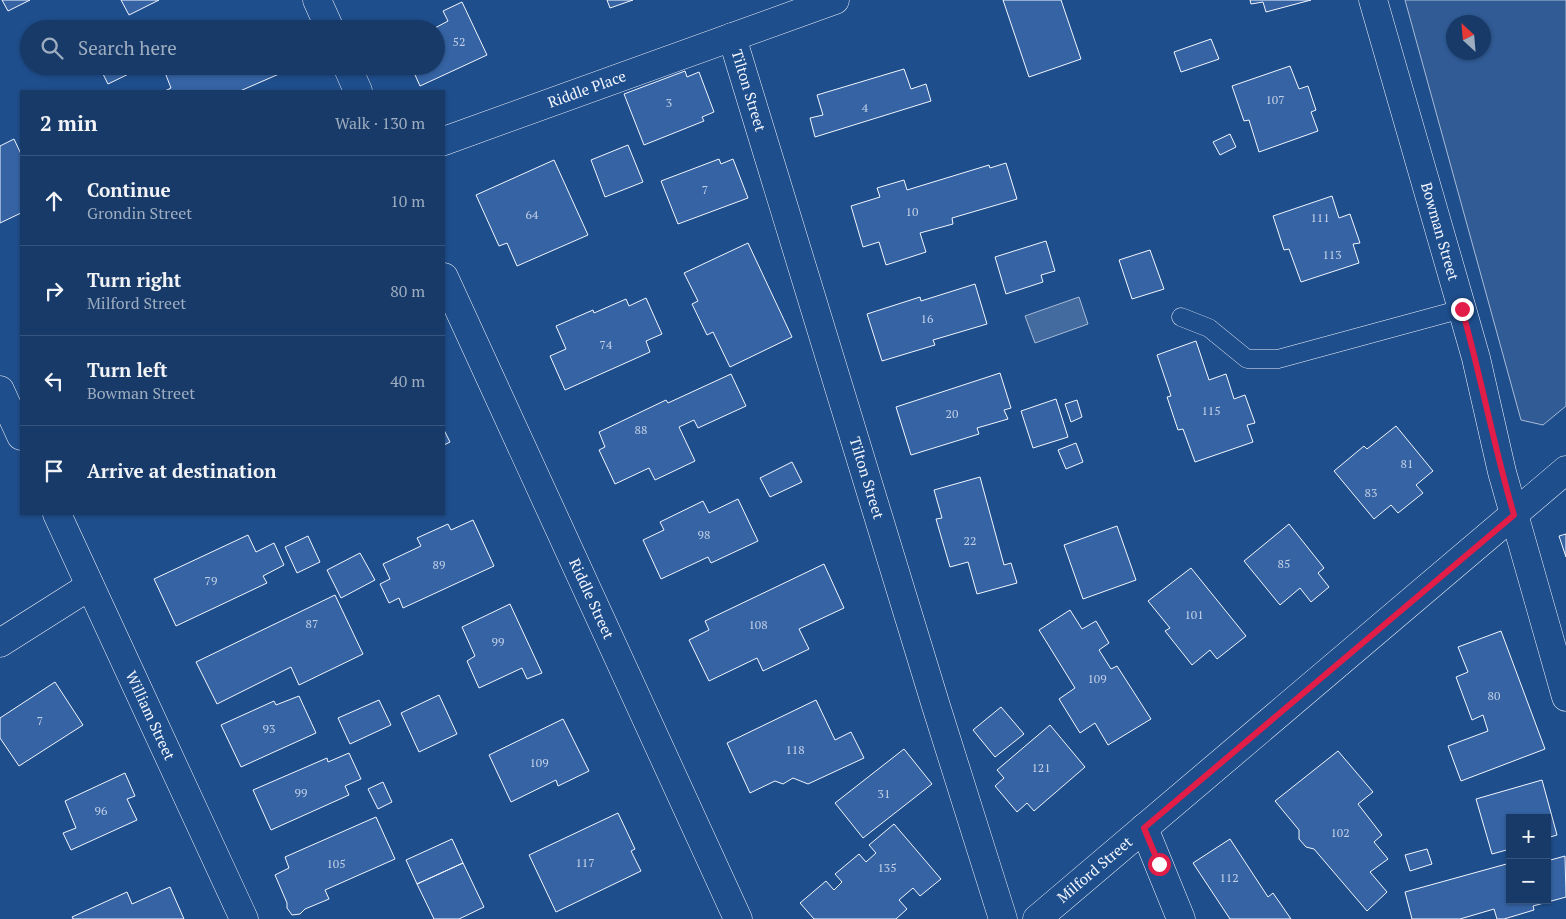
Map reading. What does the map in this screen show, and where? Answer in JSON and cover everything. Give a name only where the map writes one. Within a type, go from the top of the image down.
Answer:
[{"type":"street","points":[[316,0],[326,20]]},
{"type":"street","name":"Riddle Place","points":[[445,141],[835,0]]},
{"type":"street","name":"Bowman Street","points":[[1373,0],[1476,358],[1502,472],[1566,696]]},
{"type":"street","name":"Tilton Street","points":[[732,37],[1003,919]]},
{"type":"street","points":[[351,75],[358,90]]},
{"type":"street","name":"Riddle Street","points":[[445,279],[738,919]]},
{"type":"street","points":[[0,390],[20,434]]},
{"type":"street","name":"Milford Street","points":[[1037,919],[1566,470]]},
{"type":"street","name":"William Street","points":[[57,515],[244,919]]},
{"type":"street","points":[[0,644],[90,586]]},
{"type":"street","points":[[1144,828],[1181,919]]},
{"type":"lane","points":[[1181,317],[1208,328],[1247,359],[1278,359],[1462,309]]},
{"type":"shaded area","points":[[1405,0],[1566,0],[1566,406],[1543,425],[1521,420]]},
{"type":"shaded area","points":[[1079,297],[1088,324],[1035,343],[1025,316]]},
{"type":"building","points":[[2,0],[30,0],[8,11]]},
{"type":"building","points":[[121,0],[159,0],[129,15]]},
{"type":"building","points":[[607,0],[633,0],[610,8]]},
{"type":"building","points":[[1003,0],[1061,0],[1081,59],[1029,77]]},
{"type":"building","points":[[1250,0],[1311,0],[1266,12],[1263,2],[1251,4]]},
{"type":"building","points":[[462,2],[487,55],[445,74],[445,23],[448,21],[443,11]]},
{"type":"building","points":[[1211,39],[1219,59],[1181,72],[1174,52]]},
{"type":"building","points":[[1290,66],[1299,89],[1308,86],[1316,110],[1311,112],[1318,131],[1259,152],[1249,120],[1244,121],[1232,86]]},
{"type":"building","points":[[904,69],[911,89],[926,84],[931,101],[815,137],[810,118],[823,115],[817,95]]},
{"type":"building","points":[[685,71],[687,77],[699,72],[714,112],[702,117],[704,121],[644,145],[624,94]]},
{"type":"building","points":[[104,75],[126,75],[108,84]]},
{"type":"building","points":[[166,75],[277,75],[242,90],[167,90],[171,88]]},
{"type":"building","points":[[415,75],[444,75],[420,86]]},
{"type":"building","points":[[1230,134],[1236,147],[1220,155],[1213,142]]},
{"type":"building","points":[[14,139],[20,152],[20,213],[0,223],[0,146]]},
{"type":"building","points":[[628,145],[643,182],[605,197],[591,160]]},
{"type":"building","points":[[719,159],[721,164],[733,159],[748,198],[678,224],[661,181]]},
{"type":"building","points":[[554,160],[588,235],[517,266],[507,243],[499,246],[476,195]]},
{"type":"building","points":[[1006,163],[1017,199],[952,218],[953,224],[920,233],[926,252],[886,265],[879,242],[863,247],[851,206],[880,197],[877,188],[904,180],[907,190],[989,165],[990,168]]},
{"type":"building","points":[[1332,196],[1339,218],[1350,214],[1360,243],[1353,244],[1359,263],[1301,282],[1289,249],[1284,250],[1273,216]]},
{"type":"building","points":[[1046,241],[1055,271],[1041,275],[1043,282],[1006,294],[995,257]]},
{"type":"building","points":[[748,243],[792,337],[730,367],[713,332],[707,335],[692,304],[698,301],[684,273]]},
{"type":"building","points":[[1150,250],[1164,289],[1132,299],[1119,260]]},
{"type":"building","points":[[975,284],[987,324],[933,340],[935,345],[882,361],[867,314],[920,297],[921,301]]},
{"type":"building","points":[[646,298],[662,334],[646,341],[650,352],[565,390],[550,356],[566,349],[556,326],[593,310],[594,313],[626,299],[629,306]]},
{"type":"building","points":[[1196,341],[1209,380],[1226,374],[1234,399],[1245,395],[1255,423],[1247,425],[1253,442],[1195,462],[1183,429],[1178,430],[1167,397],[1171,396],[1157,355]]},
{"type":"building","points":[[1000,373],[1011,408],[1004,410],[1008,419],[977,428],[979,434],[911,455],[896,407]]},
{"type":"building","points":[[731,374],[746,406],[698,428],[694,420],[679,427],[695,461],[655,480],[649,468],[615,484],[599,450],[605,447],[599,432],[666,400],[668,403]]},
{"type":"building","points":[[1056,399],[1068,437],[1033,448],[1021,411]]},
{"type":"building","points":[[1077,400],[1082,417],[1071,422],[1065,404]]},
{"type":"building","points":[[1396,426],[1433,471],[1416,485],[1423,493],[1398,513],[1391,505],[1374,519],[1334,471],[1364,446],[1367,449]]},
{"type":"building","points":[[445,432],[450,442],[445,444]]},
{"type":"building","points":[[1076,443],[1083,462],[1066,469],[1058,450]]},
{"type":"building","points":[[792,462],[802,482],[770,497],[760,478]]},
{"type":"building","points":[[980,477],[1004,565],[1011,563],[1017,583],[977,594],[968,562],[950,567],[936,519],[942,518],[934,490]]},
{"type":"building","points":[[738,499],[758,541],[711,563],[708,557],[661,579],[643,540],[664,530],[660,522],[703,501],[709,513]]},
{"type":"building","points":[[473,520],[494,566],[403,608],[399,598],[389,603],[380,584],[390,579],[383,564],[421,546],[417,538],[448,524],[451,530]]},
{"type":"building","points":[[1289,524],[1324,568],[1318,573],[1329,587],[1311,602],[1300,588],[1280,605],[1244,561]]},
{"type":"building","points":[[1117,526],[1136,580],[1083,599],[1064,545]]},
{"type":"building","points":[[1566,534],[1566,557],[1559,536]]},
{"type":"building","points":[[248,535],[256,552],[274,543],[284,565],[263,576],[267,583],[176,626],[154,579]]},
{"type":"building","points":[[308,536],[320,562],[297,573],[285,547]]},
{"type":"building","points":[[360,553],[375,580],[341,598],[327,570]]},
{"type":"building","points":[[824,564],[844,608],[799,629],[809,649],[763,671],[757,658],[709,681],[689,640],[709,630],[705,621]]},
{"type":"building","points":[[1191,568],[1246,636],[1217,659],[1210,650],[1192,665],[1165,631],[1170,628],[1148,601]]},
{"type":"building","points":[[335,595],[363,654],[299,685],[291,667],[217,704],[196,662]]},
{"type":"building","points":[[510,604],[542,673],[527,679],[522,668],[479,688],[467,661],[475,656],[462,627]]},
{"type":"building","points":[[1070,610],[1082,629],[1096,621],[1109,643],[1099,650],[1111,669],[1117,666],[1151,719],[1108,745],[1095,723],[1080,733],[1059,699],[1075,688],[1039,630]]},
{"type":"building","points":[[1501,631],[1545,749],[1461,781],[1448,746],[1488,731],[1483,715],[1472,720],[1456,677],[1468,672],[1458,647]]},
{"type":"building","points":[[55,682],[83,725],[19,766],[0,738],[0,718]]},
{"type":"building","points":[[439,695],[457,734],[419,752],[401,713]]},
{"type":"building","points":[[299,696],[316,733],[241,767],[221,725],[274,701],[276,705]]},
{"type":"building","points":[[379,700],[391,725],[350,744],[338,718]]},
{"type":"building","points":[[816,700],[835,740],[851,732],[864,758],[808,784],[793,778],[783,784],[775,781],[750,793],[727,743]]},
{"type":"building","points":[[1001,707],[1024,734],[995,757],[973,730]]},
{"type":"building","points":[[563,719],[589,771],[558,786],[556,780],[511,802],[489,755]]},
{"type":"building","points":[[1050,725],[1085,767],[1034,811],[1027,803],[1017,812],[995,786],[1004,778],[997,770]]},
{"type":"building","points":[[904,749],[932,784],[863,838],[835,803]]},
{"type":"building","points":[[1338,751],[1373,792],[1358,804],[1382,835],[1374,842],[1388,859],[1370,872],[1387,892],[1367,911],[1314,849],[1306,847],[1299,839],[1299,830],[1275,801]]},
{"type":"building","points":[[349,753],[361,779],[345,786],[349,795],[271,830],[253,790],[327,758],[328,762]]},
{"type":"building","points":[[125,773],[135,796],[127,799],[137,820],[71,850],[63,833],[76,828],[65,801]]},
{"type":"building","points":[[1542,780],[1557,835],[1551,837],[1551,814],[1506,814],[1506,850],[1492,854],[1476,799]]},
{"type":"building","points":[[383,782],[392,802],[378,809],[368,789]]},
{"type":"building","points":[[618,813],[635,849],[631,851],[641,871],[556,912],[529,855]]},
{"type":"building","points":[[376,817],[395,859],[325,890],[329,899],[305,909],[300,914],[292,915],[287,908],[287,903],[275,875],[289,868],[285,857]]},
{"type":"building","points":[[894,824],[941,879],[920,896],[913,888],[899,900],[907,909],[896,919],[814,919],[800,903],[826,881],[834,890],[842,882],[835,874],[859,854],[866,862],[876,853],[869,845]]},
{"type":"building","points":[[452,839],[463,863],[417,884],[406,860]]},
{"type":"building","points":[[1230,839],[1268,897],[1273,893],[1291,919],[1230,919],[1193,863]]},
{"type":"building","points":[[1427,849],[1432,864],[1410,871],[1405,855]]},
{"type":"building","points":[[1565,856],[1566,897],[1551,901],[1551,860]]},
{"type":"building","points":[[463,863],[484,907],[459,919],[434,919],[417,884]]},
{"type":"building","points":[[1506,864],[1506,904],[1540,904],[1533,906],[1534,910],[1504,919],[1497,919],[1494,909],[1460,919],[1412,919],[1405,892]]},
{"type":"building","points":[[170,887],[184,919],[73,919],[72,917],[127,892],[132,904]]},
{"type":"route","points":[[1159,864],[1144,828],[1514,515],[1502,472],[1476,358],[1462,309]]}]
